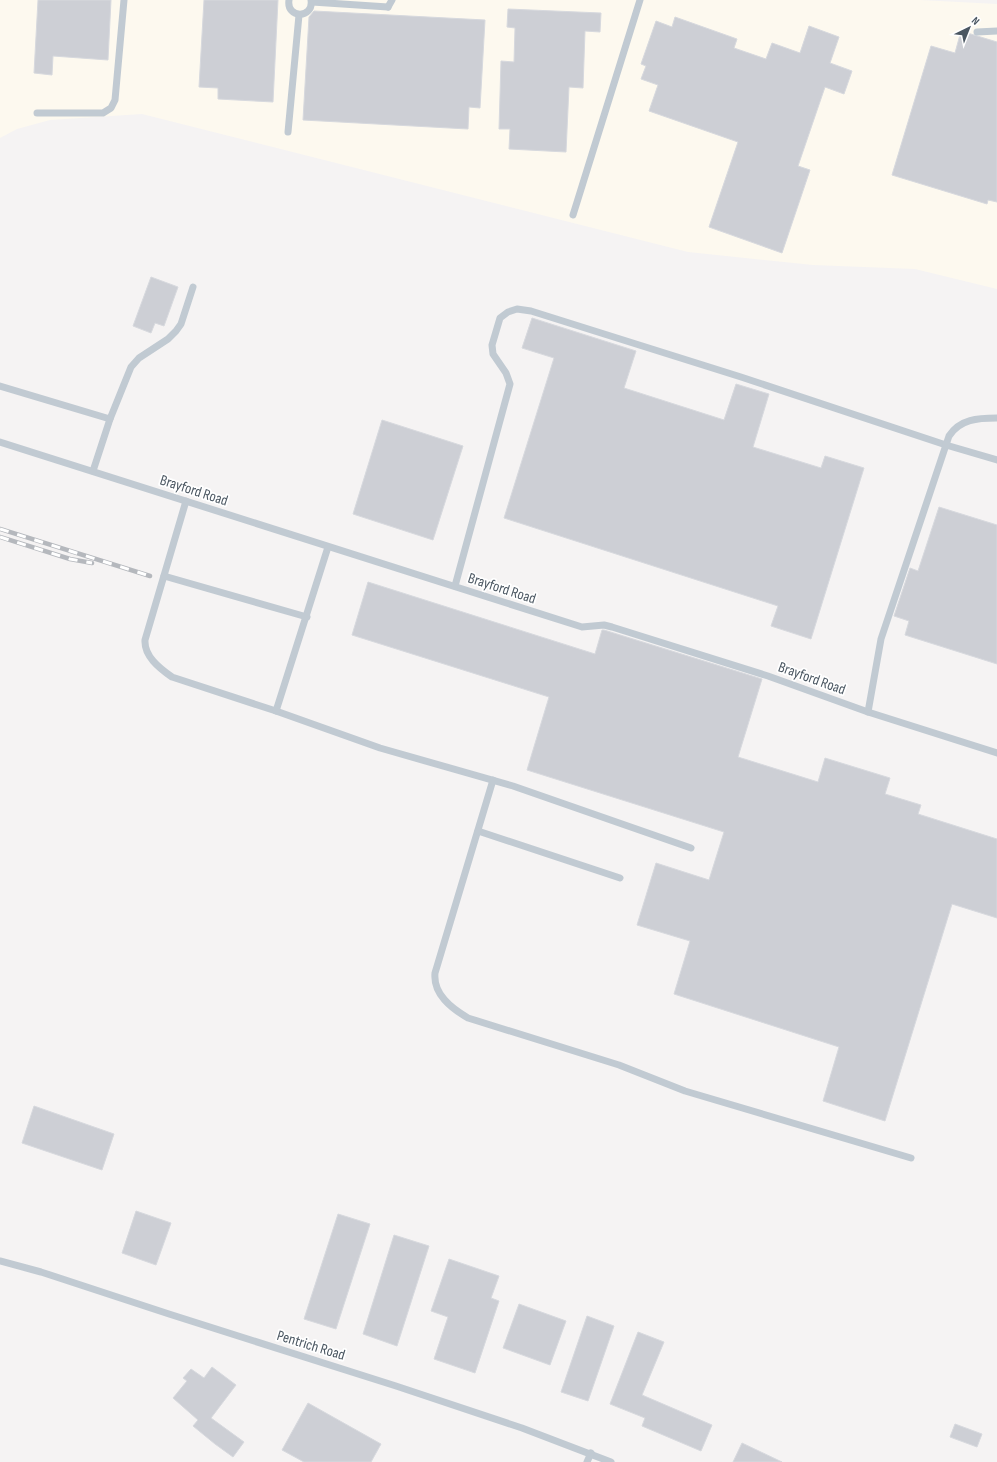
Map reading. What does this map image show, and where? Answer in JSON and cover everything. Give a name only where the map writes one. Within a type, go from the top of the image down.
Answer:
[{"type":"lane","points":[[37,113],[103,113],[111,108],[115,100],[124,0]]},
{"type":"lane","points":[[289,0],[290,10],[299,14],[304,14],[308,11],[311,7],[311,1],[387,4],[392,0]]},
{"type":"lane","points":[[573,215],[640,0]]},
{"type":"lane","points":[[288,132],[299,14]]},
{"type":"lane","points":[[977,32],[997,31]]},
{"type":"lane","points":[[93,471],[110,419],[131,367],[147,352],[168,339],[181,324],[193,287]]},
{"type":"lane","points":[[455,586],[510,384],[494,354],[492,345],[500,318],[517,308],[531,310],[741,376],[946,445],[997,460]]},
{"type":"lane","points":[[0,386],[110,419]]},
{"type":"lane","points":[[868,712],[881,639],[949,436],[953,430],[964,422],[976,419],[997,418]]},
{"type":"lane","name":"Brayford Road","points":[[0,442],[582,627],[604,625],[612,627],[768,676],[868,712],[997,753]]},
{"type":"lane","points":[[186,501],[144,647],[156,665],[172,677],[276,711],[380,748],[513,786],[691,848]]},
{"type":"lane","points":[[276,711],[328,547]]},
{"type":"lane","points":[[164,576],[307,617]]},
{"type":"lane","points":[[493,780],[436,973],[434,982],[443,998],[468,1018],[619,1065],[685,1091],[911,1158]]},
{"type":"lane","points":[[478,831],[620,878]]},
{"type":"lane","name":"Pentrich Road","points":[[0,1261],[40,1272],[396,1386],[522,1428],[591,1453],[611,1462]]},
{"type":"lane","points":[[587,1462],[591,1453]]},
{"type":"shaded area","points":[[0,0],[920,0],[997,4],[997,289],[915,269],[813,265],[688,252],[142,114],[50,120],[17,129],[0,138]]},
{"type":"building","points":[[38,0],[111,0],[108,60],[53,56],[52,75],[34,73]]},
{"type":"building","points":[[204,0],[278,0],[273,102],[218,99],[218,88],[199,87]]},
{"type":"building","points":[[508,9],[601,13],[600,32],[585,31],[583,88],[569,87],[566,152],[509,149],[510,129],[499,129],[501,61],[514,62],[515,28],[507,27]]},
{"type":"building","points":[[314,11],[485,20],[480,108],[469,107],[468,129],[303,120],[309,17]]},
{"type":"building","points":[[675,17],[737,39],[734,48],[766,59],[772,43],[800,53],[809,26],[839,37],[830,63],[852,71],[844,94],[825,87],[798,166],[810,170],[782,253],[709,227],[738,142],[649,111],[658,85],[641,79],[646,66],[641,64],[656,21],[672,27]]},
{"type":"building","points":[[961,31],[997,42],[997,202],[988,200],[987,204],[892,175],[931,46],[955,53]]},
{"type":"building","points":[[151,277],[178,287],[164,326],[155,323],[151,333],[133,326]]},
{"type":"building","points":[[532,318],[636,351],[624,388],[724,420],[736,384],[769,394],[753,447],[821,468],[825,456],[864,468],[811,639],[771,626],[778,606],[504,518],[554,358],[522,348]]},
{"type":"building","points":[[382,420],[463,446],[433,540],[353,514]]},
{"type":"building","points":[[939,507],[997,525],[997,664],[905,635],[909,621],[894,616],[910,568],[918,571]]},
{"type":"building","points":[[368,582],[595,654],[602,630],[604,630],[762,679],[738,757],[818,782],[825,758],[890,778],[885,794],[921,805],[918,814],[997,839],[997,918],[952,904],[885,1121],[823,1101],[839,1047],[674,994],[690,941],[637,925],[656,863],[709,880],[724,832],[527,770],[549,697],[352,635]]},
{"type":"building","points":[[34,1106],[114,1134],[102,1170],[22,1143]]},
{"type":"building","points":[[136,1211],[171,1223],[156,1265],[122,1253]]},
{"type":"building","points":[[338,1214],[370,1224],[336,1329],[304,1319]]},
{"type":"building","points":[[394,1235],[429,1246],[397,1346],[363,1334]]},
{"type":"building","points":[[449,1259],[499,1276],[491,1298],[499,1301],[475,1373],[434,1359],[448,1317],[431,1311]]},
{"type":"building","points":[[519,1304],[566,1321],[550,1365],[503,1348]]},
{"type":"building","points":[[587,1316],[614,1326],[588,1401],[561,1392]]},
{"type":"building","points":[[638,1332],[664,1342],[642,1395],[712,1425],[701,1451],[642,1426],[645,1418],[610,1404]]},
{"type":"building","points":[[212,1367],[236,1385],[211,1418],[244,1442],[233,1457],[193,1426],[198,1420],[173,1398],[187,1381],[183,1378],[191,1369],[204,1378]]},
{"type":"building","points":[[308,1403],[381,1444],[371,1462],[304,1462],[282,1450]]},
{"type":"building","points":[[955,1424],[982,1434],[977,1447],[950,1437]]},
{"type":"building","points":[[742,1443],[782,1462],[733,1462]]},
{"type":"railway","points":[[0,529],[150,576]]},
{"type":"railway","points":[[0,537],[70,559],[92,563]]}]
